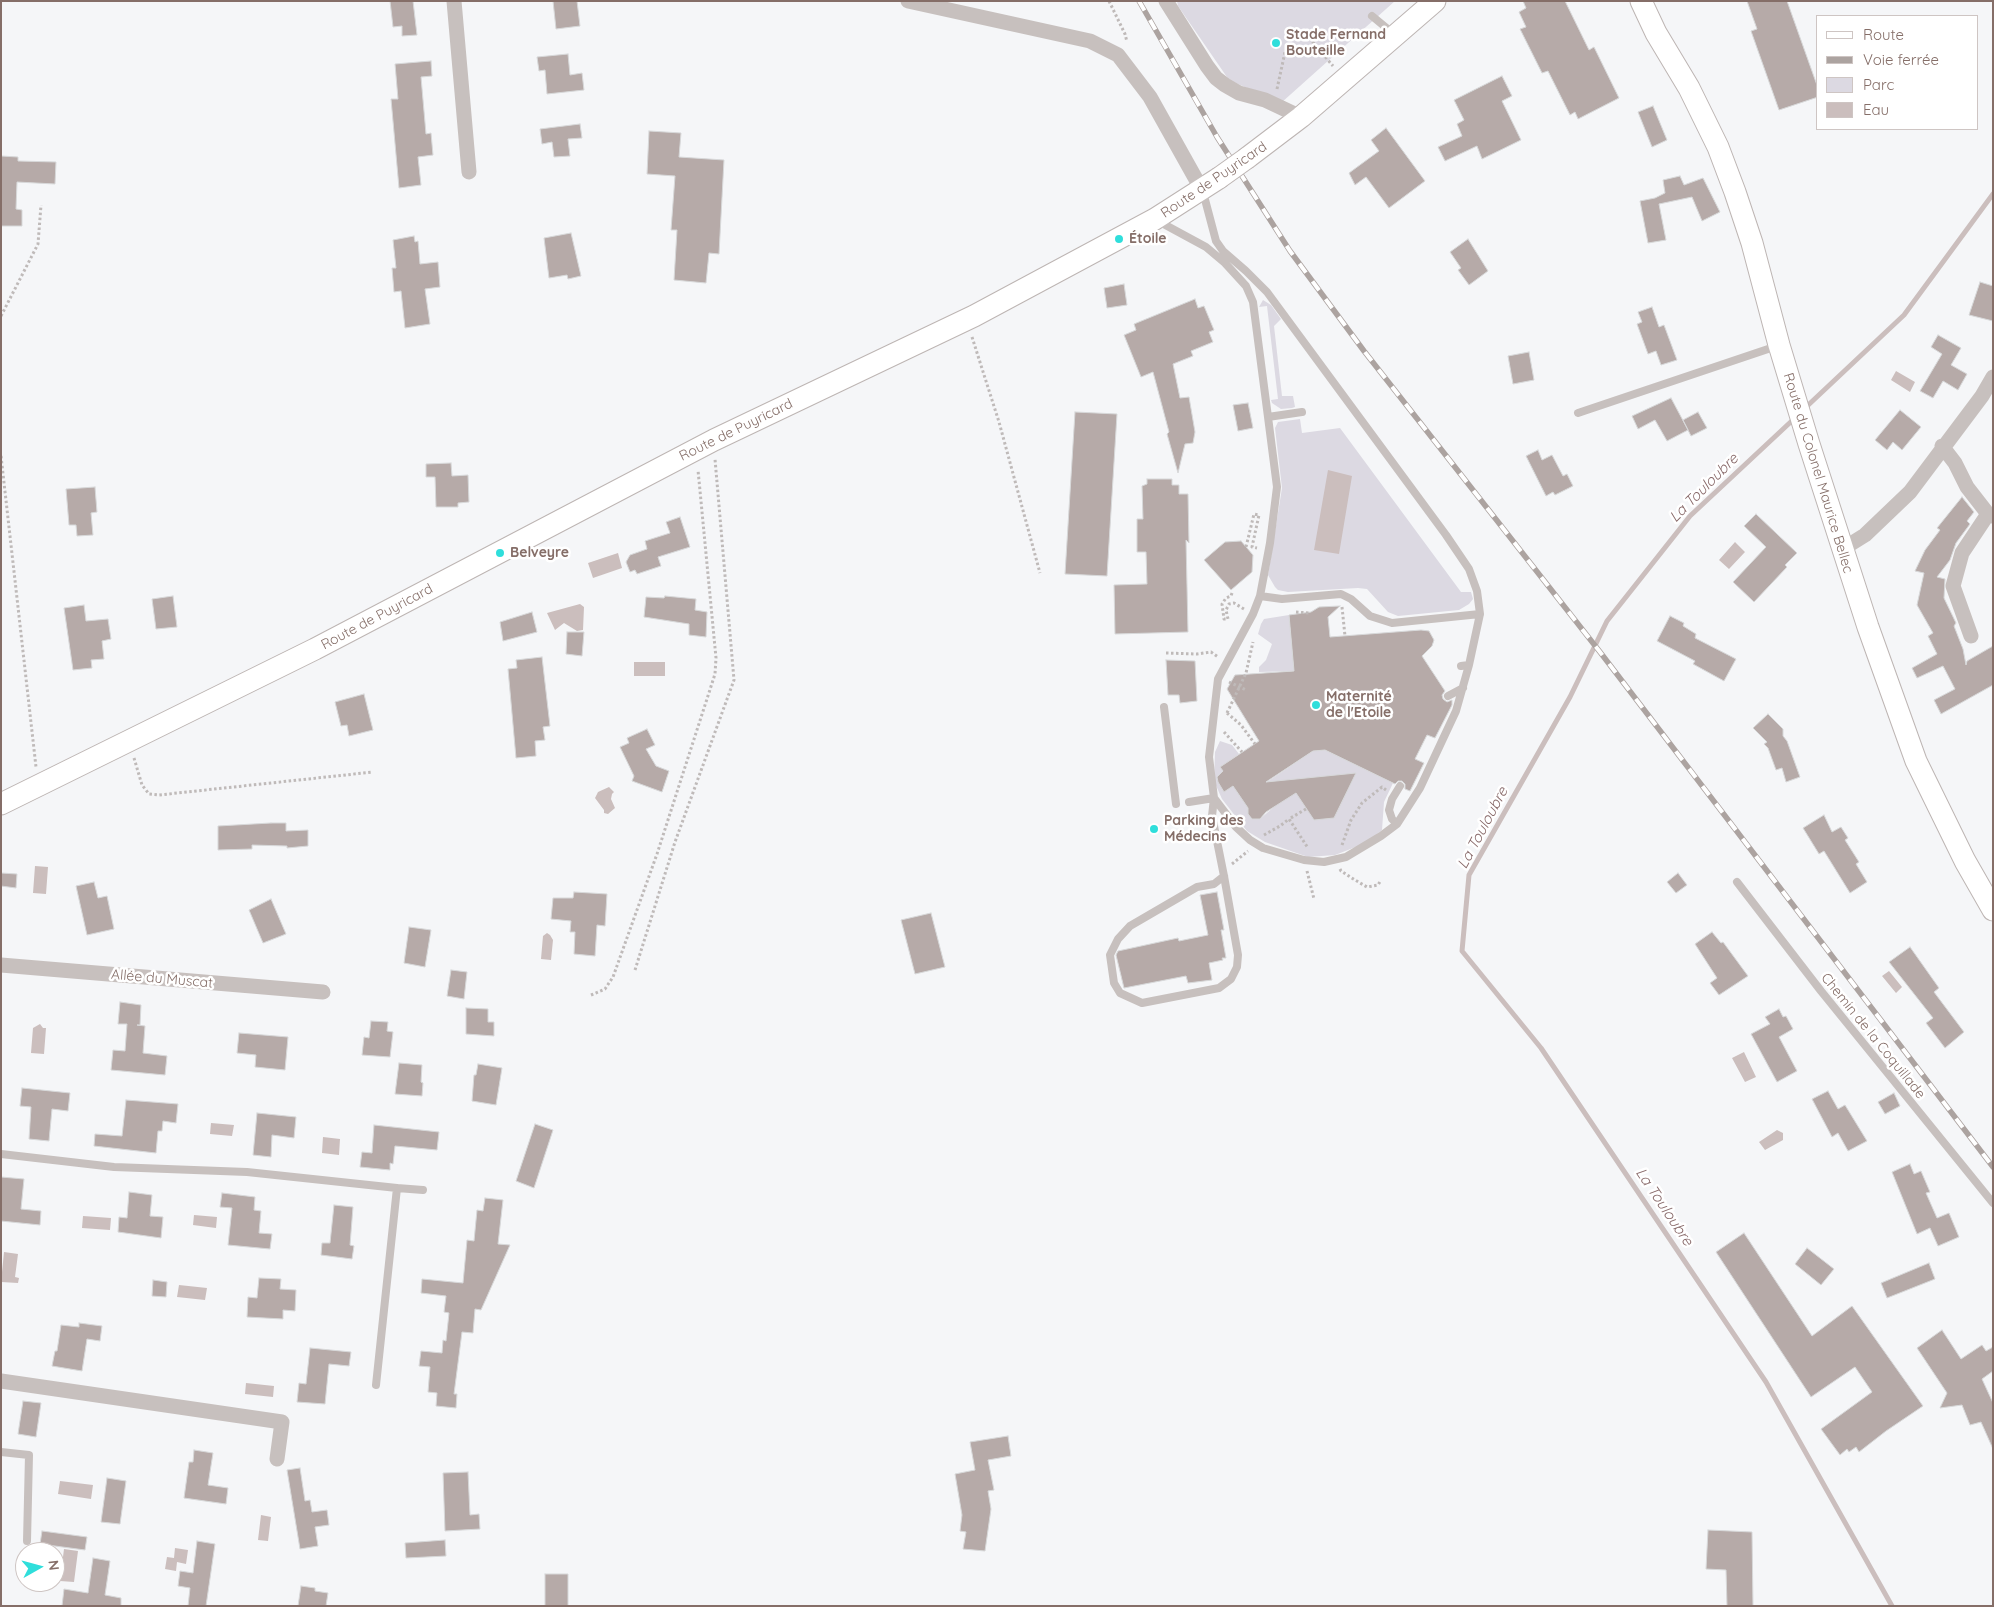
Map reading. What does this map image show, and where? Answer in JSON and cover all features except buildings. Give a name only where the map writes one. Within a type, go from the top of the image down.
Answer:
[{"type":"main road","name":"Route de Puyricard","points":[[1,804],[315,649],[705,445],[965,320],[1155,219],[1210,184],[1301,117],[1397,36],[1435,1]]},
{"type":"main road","name":"Route du Colonel Maurice Bellec","points":[[1634,1],[1689,88],[1718,147],[1752,243],[1779,346],[1842,550],[1916,761],[1965,861],[1993,910]]},
{"type":"main road","name":"Route du Colonel Maurice Bellec","points":[[1641,1],[1656,33]]},
{"type":"street","points":[[454,1],[469,172]]},
{"type":"street","points":[[908,1],[1090,42],[1118,55],[1131,69],[1210,184]]},
{"type":"street","points":[[1166,1],[1216,78],[1239,93],[1265,100],[1301,117]]},
{"type":"street","points":[[1842,550],[1865,535],[1903,499],[1982,396],[1993,377]]},
{"type":"street","points":[[1942,446],[1956,463],[1967,487],[1990,515],[1962,554],[1953,586],[1971,636]]},
{"type":"street","name":"Allée du Muscat","points":[[1,965],[323,992]]},
{"type":"street","points":[[1,1381],[282,1422],[277,1459]]},
{"type":"lane","points":[[1372,16],[1397,36]]},
{"type":"lane","points":[[1210,184],[1216,241],[1223,252],[1246,270],[1267,292],[1446,534],[1469,569],[1477,591],[1480,614],[1465,666],[1463,688],[1456,711],[1417,794],[1397,824],[1364,847],[1339,858],[1324,862],[1307,860],[1263,848],[1236,828],[1214,798]]},
{"type":"lane","points":[[1155,219],[1206,247],[1225,263],[1246,286],[1253,302],[1278,487],[1260,596],[1245,630],[1218,679],[1209,757],[1214,798],[1212,816],[1224,876],[1238,956],[1237,967],[1231,979],[1219,988],[1142,1003],[1120,993],[1114,983],[1110,955],[1118,939],[1130,926],[1198,887],[1214,884],[1224,876]]},
{"type":"lane","points":[[1578,413],[1779,346]]},
{"type":"lane","points":[[1268,417],[1302,412]]},
{"type":"lane","points":[[1260,596],[1282,598],[1340,594],[1351,599],[1370,616],[1392,623],[1480,614]]},
{"type":"lane","points":[[1448,696],[1463,688]]},
{"type":"lane","points":[[1164,706],[1176,804]]},
{"type":"lane","points":[[1397,824],[1392,819],[1388,810],[1400,786]]},
{"type":"lane","points":[[1188,802],[1214,798]]},
{"type":"lane","name":"Chemin de la Coquillade","points":[[1737,882],[1821,991],[1993,1203]]},
{"type":"lane","points":[[1,1154],[114,1167],[247,1172],[423,1190]]},
{"type":"lane","points":[[376,1384],[397,1188]]},
{"type":"lane","points":[[1,1452],[29,1456],[27,1541]]},
{"type":"path","points":[[1109,1],[1125,34],[1131,69]]},
{"type":"path","points":[[1306,34],[1329,60]]},
{"type":"path","points":[[1277,106],[1278,84],[1285,52]]},
{"type":"path","points":[[1,316],[38,244],[41,205]]},
{"type":"path","points":[[965,320],[976,347],[999,422],[1040,573]]},
{"type":"path","points":[[635,970],[675,842],[734,680],[705,445]]},
{"type":"path","points":[[591,995],[605,990],[613,977],[657,854],[715,674],[716,658],[705,445]]},
{"type":"path","points":[[1,456],[38,785]]},
{"type":"path","points":[[1246,547],[1254,514],[1259,515],[1252,548],[1257,548],[1259,540]]},
{"type":"path","points":[[1260,532],[1264,516]]},
{"type":"path","points":[[1232,592],[1231,596],[1226,598],[1222,604],[1224,620],[1228,620],[1226,610],[1229,604],[1234,603],[1253,614]]},
{"type":"path","points":[[1340,594],[1345,636]]},
{"type":"path","points":[[1233,700],[1246,673],[1255,634],[1245,630]]},
{"type":"path","points":[[1166,653],[1197,654],[1211,652],[1223,660]]},
{"type":"path","points":[[1239,687],[1246,690]]},
{"type":"path","points":[[1227,713],[1241,725],[1254,744]]},
{"type":"path","points":[[1220,728],[1242,752]]},
{"type":"path","points":[[129,740],[142,785],[149,794],[159,796],[373,772]]},
{"type":"path","points":[[1382,880],[1378,885],[1367,887],[1341,871],[1339,858],[1345,835],[1362,803],[1382,787],[1395,794]]},
{"type":"path","points":[[1222,867],[1235,863],[1253,842],[1306,809]]},
{"type":"path","points":[[1289,820],[1308,847],[1324,862]]},
{"type":"path","points":[[1307,860],[1307,874],[1314,899]]},
{"type":"green space","name":"Stade Fernand Bouteille","points":[[1177,1],[1395,1],[1281,103],[1229,80],[1178,6]]},
{"type":"green space","points":[[1263,300],[1271,305],[1281,319],[1274,326],[1282,396],[1293,396],[1295,407],[1292,408],[1281,409],[1272,403],[1271,400],[1278,399],[1267,306],[1259,307]]},
{"type":"green space","points":[[1300,419],[1302,433],[1340,428],[1461,592],[1471,592],[1473,599],[1469,604],[1459,610],[1398,616],[1388,612],[1367,589],[1288,592],[1278,590],[1275,587],[1268,575],[1282,488],[1275,428],[1278,422]]},
{"type":"green space","points":[[1289,615],[1294,671],[1259,672],[1259,667],[1266,660],[1272,644],[1258,634],[1261,624],[1264,619]]},
{"type":"green space","points":[[1220,741],[1232,745],[1239,754],[1221,767],[1248,803],[1248,814],[1252,819],[1260,819],[1275,806],[1261,786],[1313,751],[1325,750],[1393,783],[1384,802],[1382,830],[1366,843],[1335,855],[1308,857],[1265,842],[1247,831],[1222,799],[1214,781],[1215,752]]},
{"type":"water","points":[[1896,371],[1915,382],[1910,392],[1891,380]]},
{"type":"water","points":[[1328,470],[1352,476],[1339,554],[1314,550]]},
{"type":"water","points":[[1735,542],[1745,552],[1729,569],[1719,560]]},
{"type":"water","points":[[618,553],[622,568],[593,578],[588,563]]},
{"type":"water","points":[[580,604],[584,607],[583,630],[577,631],[564,623],[555,630],[547,613]]},
{"type":"water","points":[[634,662],[665,662],[665,676],[634,676]]},
{"type":"water","points":[[609,787],[614,792],[611,799],[615,808],[608,814],[604,813],[604,810],[595,798],[598,792]]},
{"type":"water","points":[[35,866],[48,867],[46,894],[33,893]]},
{"type":"water","points":[[547,933],[553,940],[551,960],[541,959],[543,936]]},
{"type":"water","points":[[1889,971],[1902,987],[1896,993],[1882,976]]},
{"type":"water","points":[[40,1024],[43,1028],[46,1028],[44,1054],[31,1053],[33,1028]]},
{"type":"water","points":[[1744,1052],[1756,1077],[1745,1082],[1732,1058]]},
{"type":"water","points":[[211,1123],[234,1125],[232,1136],[210,1134]]},
{"type":"water","points":[[1777,1130],[1783,1133],[1783,1140],[1765,1150],[1759,1142]]},
{"type":"water","points":[[323,1137],[340,1139],[339,1155],[322,1153]]},
{"type":"water","points":[[194,1215],[217,1217],[216,1228],[193,1225]]},
{"type":"water","points":[[83,1216],[111,1218],[110,1230],[82,1228]]},
{"type":"water","points":[[4,1252],[18,1254],[15,1277],[19,1278],[18,1283],[1,1282]]},
{"type":"water","points":[[179,1285],[207,1288],[205,1300],[177,1297]]},
{"type":"water","points":[[246,1383],[274,1386],[273,1397],[245,1394]]},
{"type":"water","points":[[60,1481],[93,1485],[91,1499],[58,1494]]},
{"type":"water","points":[[261,1515],[271,1517],[268,1541],[258,1540]]},
{"type":"water","points":[[175,1548],[188,1550],[186,1564],[177,1562],[176,1571],[165,1569],[167,1557],[174,1558]]},
{"type":"water","points":[[65,1549],[78,1551],[74,1582],[65,1581]]},
{"type":"waterway","name":"La Touloubre","points":[[1804,409],[1904,315],[1993,194]]},
{"type":"waterway","name":"La Touloubre","points":[[1796,417],[1690,516],[1607,621],[1570,697],[1469,875],[1462,951],[1541,1048],[1766,1382],[1892,1606]]},
{"type":"railway","points":[[1139,1],[1217,137],[1290,251],[1364,351],[1600,652],[1993,1167]]},
{"type":"place","name":"Stade Fernand Bouteille","points":[[1276,43]]},
{"type":"place","name":"Étoile","points":[[1119,239]]},
{"type":"place","name":"Belveyre","points":[[500,553]]},
{"type":"place","name":"Maternité de l'Etoile","points":[[1316,705]]},
{"type":"place","name":"Parking des Médecins","points":[[1154,829]]}]
